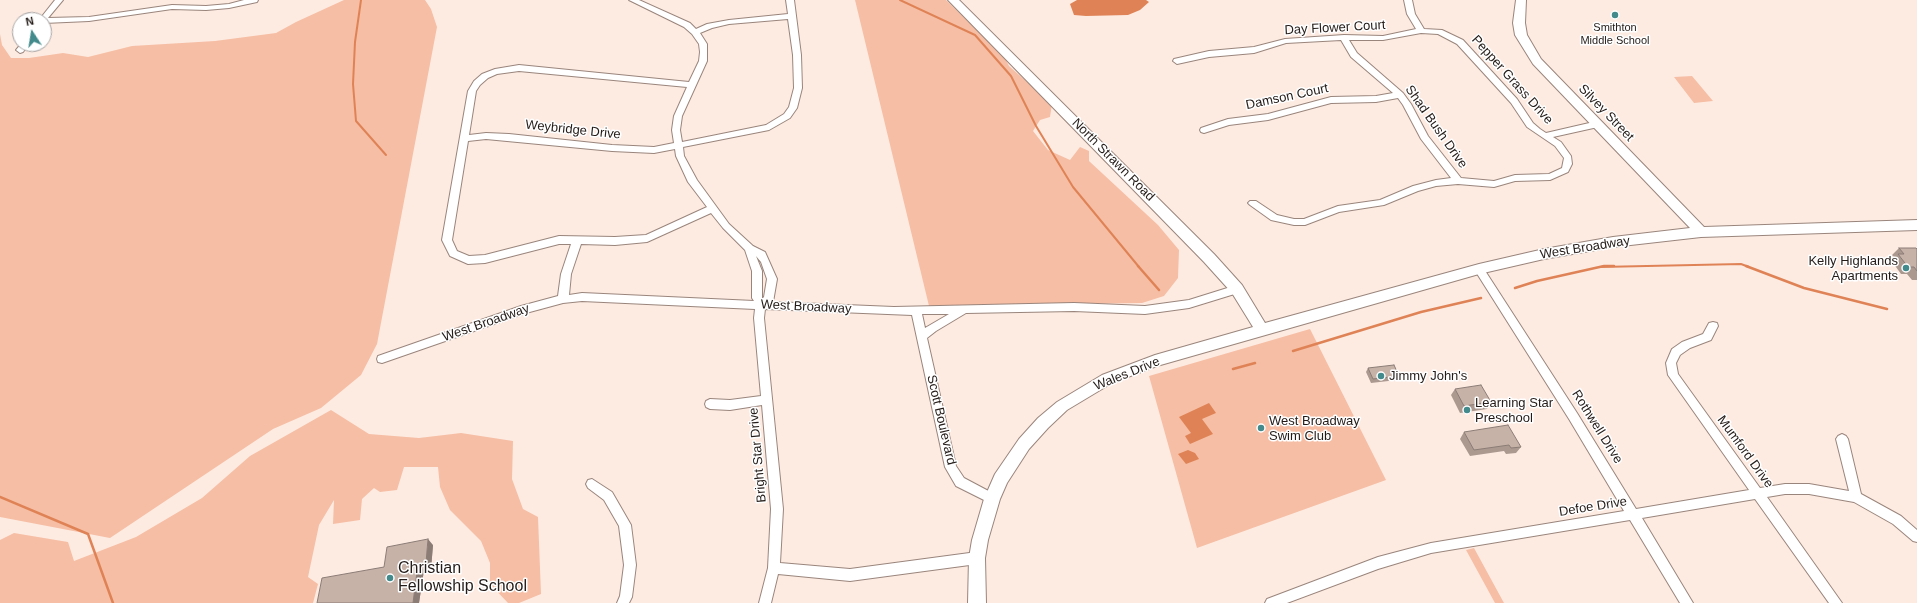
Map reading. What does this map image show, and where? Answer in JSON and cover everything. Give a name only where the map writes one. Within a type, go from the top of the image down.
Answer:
[{"type":"main road","name":"North Strawn Road","points":[[953,0],[1204,252],[1237,289],[1262,330]]},
{"type":"main road","name":"Silvey Street","points":[[1521,0],[1519,23],[1521,35],[1530,52],[1701,232]]},
{"type":"main road","name":"West Broadway","points":[[1262,330],[1479,269],[1544,254],[1613,242],[1701,232],[1917,225]]},
{"type":"main road","name":"Wales Drive","points":[[992,499],[1001,479],[1024,444],[1057,410],[1082,393],[1107,379],[1154,361],[1262,330]]},
{"type":"main road","points":[[977,603],[977,558],[984,522],[992,499]]},
{"type":"street","points":[[49,12],[59,0]]},
{"type":"street","points":[[52,20],[89,19],[172,7],[206,8],[229,6],[254,0]]},
{"type":"street","points":[[633,0],[687,25],[696,32],[703,44],[703,61],[678,116],[676,130],[678,146],[686,170],[714,208],[647,238],[615,241],[559,240],[486,259],[468,260],[453,253],[447,240],[472,91],[477,83],[485,76],[495,72],[519,68],[691,85]]},
{"type":"street","name":"Weybridge Drive","points":[[465,138],[486,136],[509,137],[638,150],[654,150],[768,127],[787,116],[793,108],[798,88],[793,16],[790,0]]},
{"type":"street","points":[[1408,0],[1411,14],[1421,31]]},
{"type":"street","points":[[696,32],[710,26],[729,22],[793,16]]},
{"type":"street","name":"Day Flower Court","points":[[1177,61],[1208,54],[1254,50],[1285,41],[1344,37],[1383,38],[1429,30],[1447,35]]},
{"type":"street","name":"Pepper Grass Drive","points":[[1447,35],[1460,42],[1514,101],[1530,125],[1544,136],[1558,144],[1568,158],[1568,164],[1565,170],[1550,177],[1515,178],[1494,184],[1458,181]]},
{"type":"street","name":"Shad Bush Drive","points":[[1344,37],[1354,55],[1400,95],[1407,104],[1424,137],[1458,181]]},
{"type":"street","name":"Damson Court","points":[[1204,130],[1228,122],[1268,117],[1330,100],[1376,99],[1400,95]]},
{"type":"street","points":[[1544,136],[1598,124]]},
{"type":"street","points":[[1252,203],[1274,218],[1289,222],[1305,222],[1338,209],[1382,203],[1416,188],[1436,183],[1458,181]]},
{"type":"street","name":"Bright Star Drive","points":[[714,208],[726,226],[750,249],[750,254],[757,271],[757,298],[761,304],[759,318],[777,509],[774,568],[765,603]]},
{"type":"street","points":[[563,299],[566,274],[577,240]]},
{"type":"street","name":"Rothwell Drive","points":[[1479,269],[1573,416],[1687,603]]},
{"type":"street","name":"West Broadway","points":[[382,359],[525,309],[563,299],[594,297],[916,310],[1074,307],[1145,310],[1189,304],[1237,289]]},
{"type":"street","points":[[922,337],[932,328],[965,309]]},
{"type":"street","name":"Scott Boulevard","points":[[916,310],[951,467],[960,482],[992,499]]},
{"type":"street","name":"Mumford Drive","points":[[1713,326],[1707,337],[1686,345],[1676,352],[1671,363],[1673,375],[1836,603]]},
{"type":"street","points":[[710,404],[730,405],[767,400]]},
{"type":"street","points":[[1842,439],[1856,497]]},
{"type":"street","points":[[592,484],[608,496],[625,525],[630,565],[626,597],[623,603]]},
{"type":"street","name":"Defoe Drive","points":[[1271,603],[1378,563],[1431,548],[1785,489],[1809,489],[1856,497],[1897,520],[1917,537]]},
{"type":"street","points":[[774,568],[850,575],[977,558]]},
{"type":"shaded area","points":[[344,0],[425,0],[431,9],[437,27],[377,344],[361,375],[321,408],[273,429],[110,538],[0,517],[0,34],[2,45],[11,58],[29,58],[63,53],[88,57],[132,46],[215,41],[276,33]]},
{"type":"shaded area","points":[[855,0],[946,0],[1004,56],[1009,66],[1052,104],[1050,117],[1040,120],[1033,131],[1048,150],[1070,160],[1080,147],[1089,151],[1089,161],[1158,225],[1179,250],[1178,278],[1164,296],[1142,303],[929,306]]},
{"type":"shaded area","points":[[1077,0],[1146,0],[1149,2],[1140,10],[1128,15],[1086,16],[1074,15],[1070,4]]},
{"type":"shaded area","points":[[1692,76],[1713,101],[1694,103],[1674,77]]},
{"type":"shaded area","name":"West Broadway Swim Club","points":[[1310,329],[1386,480],[1197,548],[1149,376]]},
{"type":"shaded area","points":[[1209,403],[1216,413],[1202,419],[1213,434],[1190,444],[1185,436],[1191,433],[1179,417]]},
{"type":"shaded area","points":[[331,410],[369,434],[419,438],[461,433],[513,441],[512,479],[523,509],[538,517],[541,594],[519,603],[508,603],[490,584],[490,563],[481,541],[450,510],[440,487],[438,467],[404,467],[397,490],[380,492],[374,488],[362,499],[360,520],[333,524],[334,500],[319,525],[308,577],[318,584],[313,603],[0,603],[0,540],[14,533],[68,542],[74,561],[136,537],[202,498],[250,456]]},
{"type":"shaded area","points":[[1188,450],[1195,453],[1199,459],[1186,464],[1178,454]]},
{"type":"shaded area","points":[[1474,548],[1504,603],[1495,603],[1466,550]]},
{"type":"building","points":[[1899,248],[1917,249],[1917,271],[1914,267],[1908,267],[1898,254],[1904,254]]},
{"type":"building","points":[[1394,365],[1399,376],[1373,379],[1368,368]]},
{"type":"building","points":[[1481,385],[1491,402],[1464,406],[1455,389]]},
{"type":"building","points":[[1508,425],[1521,447],[1511,448],[1509,445],[1474,450],[1464,432]]},
{"type":"building","name":"Christian Fellowship School","points":[[428,539],[426,563],[418,564],[413,603],[317,603],[322,578],[384,567],[387,547]]},
{"type":"waterway","points":[[361,0],[355,42],[353,84],[356,121],[386,155]]},
{"type":"waterway","points":[[900,0],[975,35],[1011,76],[1036,126],[1073,187],[1139,267]]},
{"type":"waterway","points":[[1600,267],[1741,264],[1749,267]]},
{"type":"waterway","points":[[1138,266],[1159,290]]},
{"type":"waterway","points":[[1515,288],[1537,281],[1604,266],[1614,266]]},
{"type":"waterway","points":[[1746,266],[1804,288],[1887,309]]},
{"type":"waterway","points":[[1293,351],[1421,312],[1481,298]]},
{"type":"waterway","points":[[1233,369],[1255,363]]},
{"type":"waterway","points":[[0,497],[88,534],[113,603]]},
{"type":"place","name":"Smithton Middle School","points":[[1615,15]]},
{"type":"place","name":"Kelly Highlands Apartments","points":[[1906,268]]},
{"type":"place","name":"Jimmy John's","points":[[1381,376]]},
{"type":"place","name":"Learning Star Preschool","points":[[1467,410]]},
{"type":"place","name":"West Broadway Swim Club","points":[[1261,428]]},
{"type":"place","name":"Christian Fellowship School","points":[[390,578]]}]
